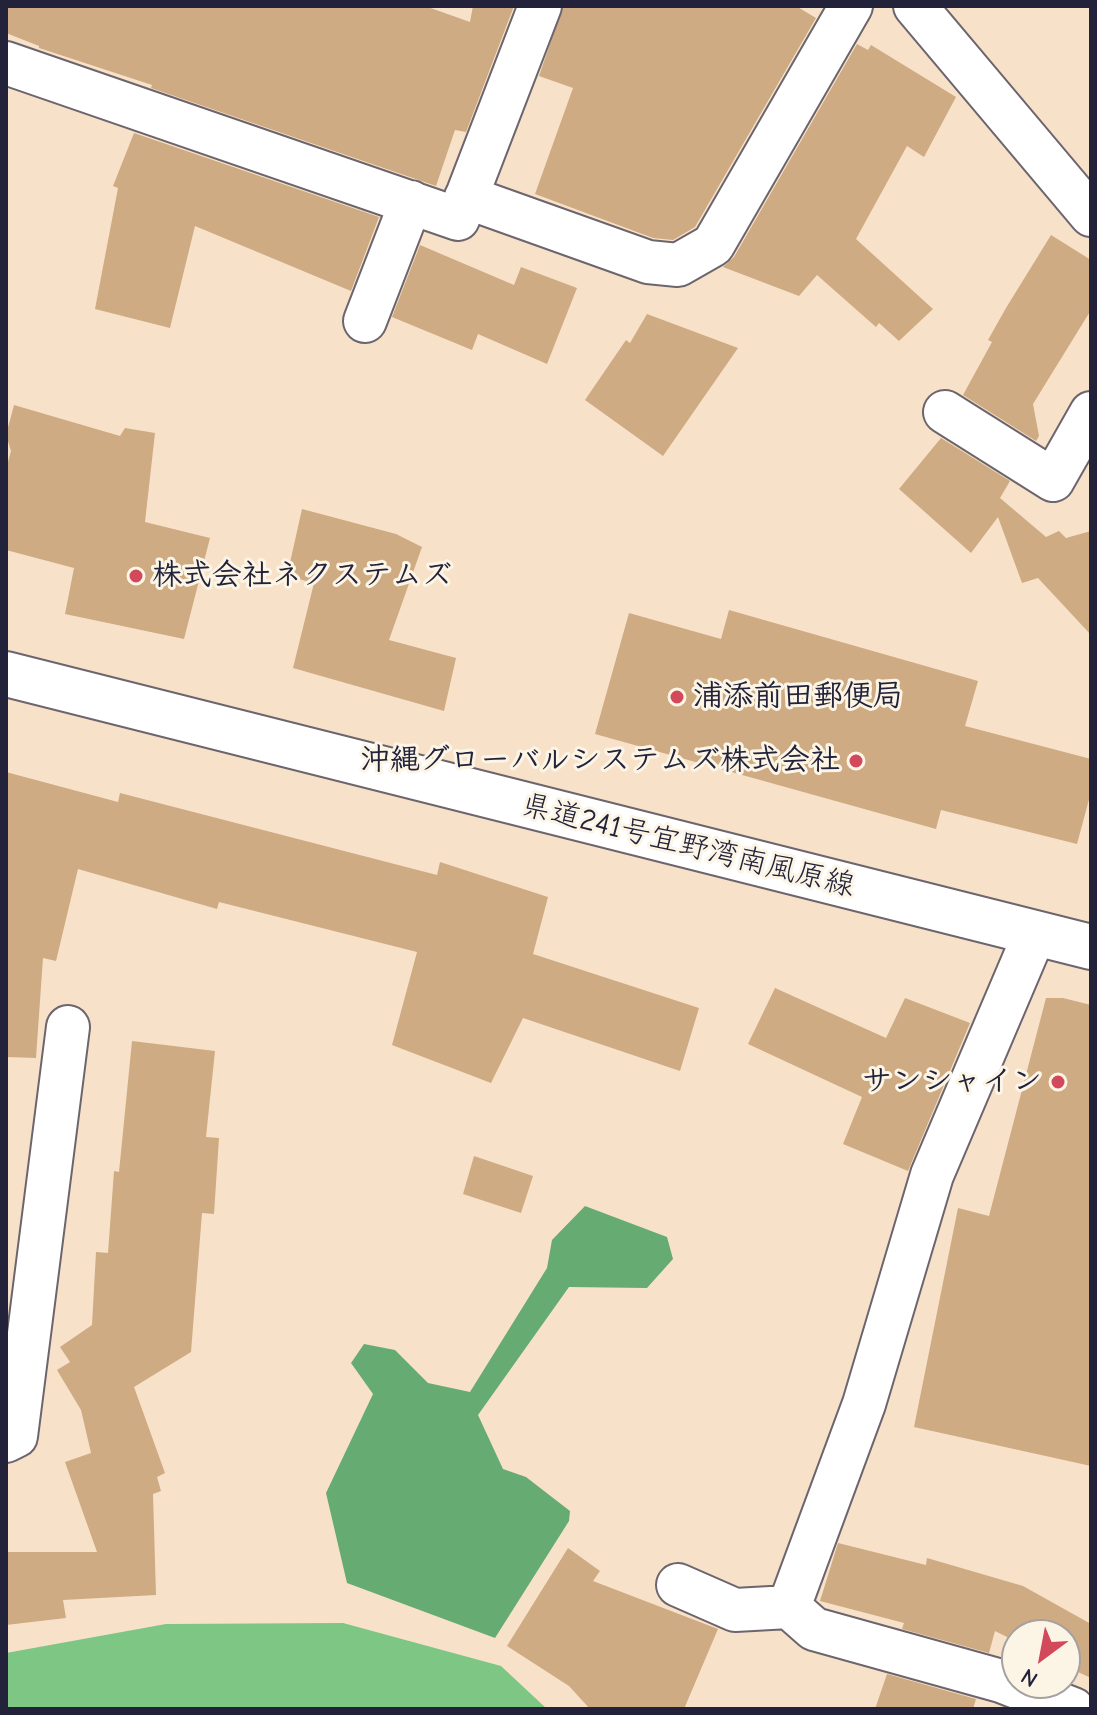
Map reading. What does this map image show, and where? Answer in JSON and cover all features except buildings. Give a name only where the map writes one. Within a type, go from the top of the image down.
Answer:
[{"type":"main road","name":"県道241号宜野湾南風原線","points":[[6,674],[1091,947]]},
{"type":"street","points":[[6,63],[458,219],[540,6]]},
{"type":"street","points":[[466,197],[648,262],[678,265],[713,245],[851,6]]},
{"type":"street","points":[[915,6],[1091,215]]},
{"type":"street","points":[[365,321],[411,202]]},
{"type":"street","points":[[945,412],[1053,480],[1091,413]]},
{"type":"street","points":[[789,1607],[864,1404],[932,1175],[1035,933]]},
{"type":"street","points":[[6,1441],[16,1436],[68,1027]]},
{"type":"street","points":[[678,1585],[735,1610],[789,1607],[814,1629],[1001,1681],[1073,1709]]},
{"type":"green space","points":[[585,1206],[667,1237],[673,1259],[647,1288],[569,1287],[478,1415],[503,1469],[526,1477],[570,1511],[569,1521],[495,1638],[347,1583],[326,1493],[373,1394],[351,1363],[364,1344],[395,1350],[428,1383],[470,1392],[547,1268],[552,1240]]},
{"type":"green space","points":[[343,1623],[501,1666],[547,1709],[6,1709],[6,1653],[166,1624]]},
{"type":"place","name":"株式会社ネクステムズ","points":[[136,576]]},
{"type":"place","name":"浦添前田郵便局","points":[[677,697]]},
{"type":"place","name":"沖縄グローバルシステムズ株式会社","points":[[856,761]]},
{"type":"place","name":"サンシャイン","points":[[1058,1082]]}]
